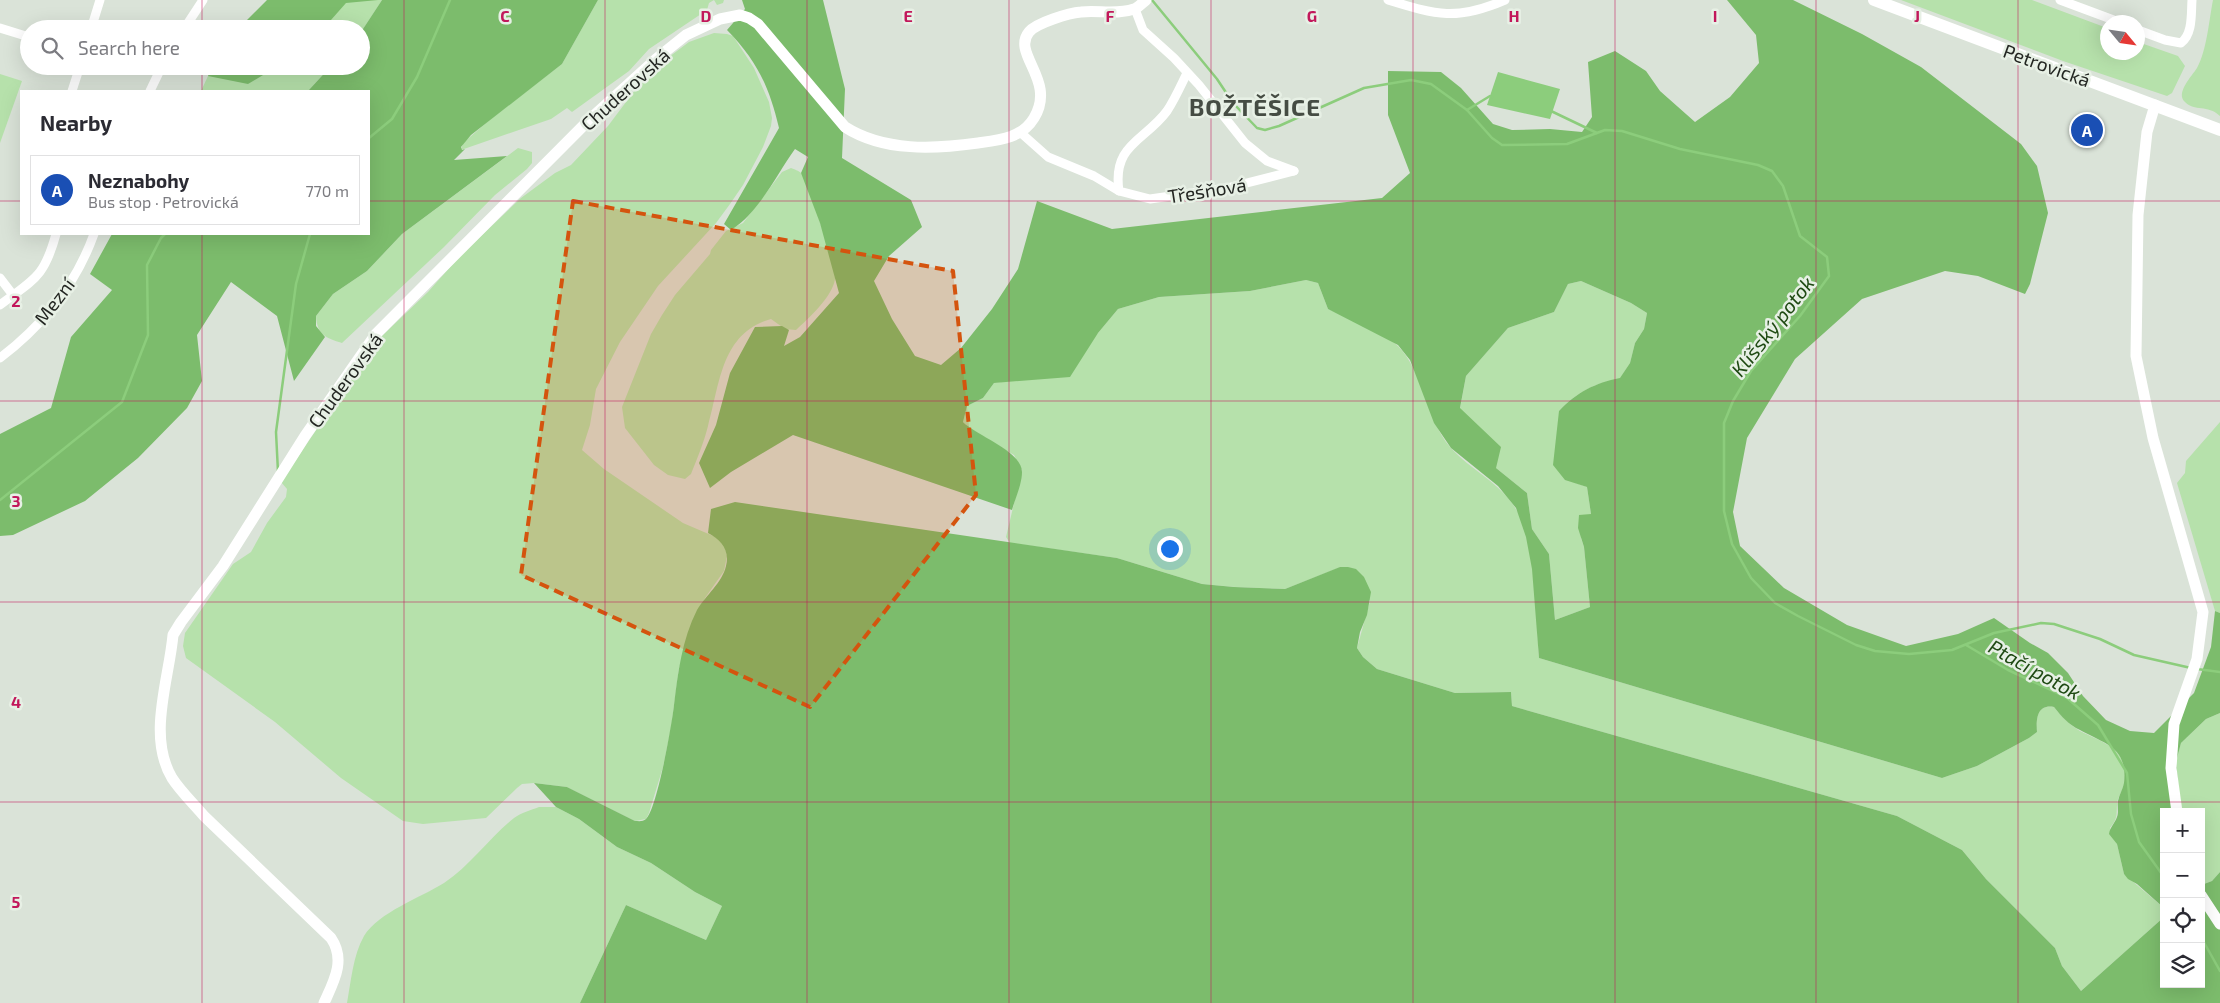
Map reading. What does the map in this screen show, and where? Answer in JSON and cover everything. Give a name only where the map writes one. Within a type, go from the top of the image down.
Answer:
[{"type":"main road","name":"Petrovická","points":[[1874,0],[2220,130]]},
{"type":"street","points":[[94,20],[100,0]]},
{"type":"street","points":[[190,20],[203,0]]},
{"type":"street","points":[[1021,133],[1034,118],[1041,99],[1039,81],[1026,54],[1024,44],[1028,32],[1044,22],[1080,12],[1112,12],[1135,9],[1145,0]]},
{"type":"street","points":[[1388,0],[1444,15],[1474,12],[1506,0]]},
{"type":"street","points":[[2060,0],[2100,15]]},
{"type":"street","points":[[2145,33],[2170,42],[2181,43],[2188,35],[2192,0]]},
{"type":"street","points":[[1120,191],[1117,176],[1126,149],[1166,112],[1188,73],[1143,30],[1135,9]]},
{"type":"street","name":"Chuderovská","points":[[324,1003],[339,965],[337,946],[331,938],[204,816],[172,778],[160,747],[160,731],[174,635],[181,622],[222,566],[282,471],[376,334],[590,119],[656,59],[686,35],[720,18],[740,15],[758,24],[845,127],[866,138],[910,147],[933,148],[1006,139],[1021,133]]},
{"type":"street","points":[[0,28],[20,34]]},
{"type":"street","name":"Třešňová","points":[[1021,133],[1048,157],[1094,176],[1120,191],[1150,198],[1227,188],[1294,171],[1267,161],[1245,143],[1200,85],[1188,73]]},
{"type":"street","points":[[72,90],[77,75]]},
{"type":"street","points":[[150,90],[158,75]]},
{"type":"street","points":[[2155,105],[2147,132],[2138,216],[2136,356],[2153,438],[2203,612],[2197,659],[2174,724],[2171,768],[2176,808]]},
{"type":"street","points":[[0,305],[33,281],[46,266],[56,235]]},
{"type":"street","name":"Mezní","points":[[0,358],[29,334],[56,304],[74,276],[94,235]]},
{"type":"street","points":[[0,278],[13,295]]},
{"type":"street","points":[[2203,898],[2220,924]]},
{"type":"highlighted area","points":[[573,201],[953,271],[976,495],[810,707],[521,575]]},
{"type":"shaded area","points":[[267,0],[378,0],[346,3],[331,20],[247,20]]},
{"type":"shaded area","points":[[307,0],[382,0],[369,20],[281,20]]},
{"type":"shaded area","points":[[382,0],[598,0],[562,64],[471,135],[461,147],[462,150],[465,149],[454,160],[507,156],[402,234],[367,271],[333,294],[316,316],[316,326],[325,337],[294,381],[277,316],[231,282],[197,335],[202,381],[187,408],[138,458],[85,501],[13,535],[0,536],[0,434],[51,408],[71,337],[112,290],[90,274],[111,235],[370,235],[370,90],[309,90],[323,75],[370,75],[369,20]]},
{"type":"shaded area","points":[[598,0],[714,0],[709,3],[707,10],[649,49],[629,71],[572,112],[567,108],[551,119],[461,150],[463,143],[493,117],[562,64]]},
{"type":"shaded area","points":[[714,0],[724,0],[723,3],[717,5]]},
{"type":"shaded area","points":[[742,0],[823,0],[845,89],[842,158],[911,200],[922,227],[889,256],[874,281],[892,319],[915,356],[941,365],[961,348],[992,309],[1018,269],[1037,201],[1112,229],[1382,198],[1410,173],[1388,115],[1388,71],[1441,72],[1461,88],[1493,124],[1512,130],[1550,129],[1582,132],[1592,117],[1588,62],[1615,51],[1646,71],[1660,91],[1695,122],[1730,97],[1759,63],[1756,35],[1727,0],[1793,0],[1862,34],[1921,67],[2021,144],[2037,166],[2048,213],[2030,284],[2025,294],[1978,276],[1945,271],[1862,299],[1795,359],[1747,438],[1733,512],[1740,546],[1784,588],[1847,625],[1906,646],[1958,634],[1994,618],[2048,653],[2068,673],[2083,696],[2106,720],[2130,731],[2154,733],[2194,693],[2211,647],[2215,611],[2220,613],[2220,713],[2206,719],[2181,743],[2176,762],[2181,808],[2160,808],[2160,904],[2124,874],[2117,844],[2109,834],[2118,815],[2118,801],[2124,783],[2124,771],[2118,754],[2106,743],[2072,726],[2054,707],[2041,710],[2037,718],[2037,732],[2029,738],[1977,766],[1942,778],[1539,658],[1532,569],[1526,537],[1516,508],[1498,486],[1451,448],[1434,423],[1410,360],[1398,345],[1328,309],[1318,283],[1306,280],[1250,291],[1159,297],[1118,309],[1098,333],[1070,377],[994,383],[983,398],[967,406],[963,422],[998,444],[1015,457],[1020,464],[1022,472],[1021,481],[1012,510],[793,435],[731,472],[710,488],[699,463],[716,425],[730,373],[755,327],[782,326],[789,330],[784,346],[800,337],[839,293],[820,223],[801,173],[808,157],[795,149],[759,204],[750,214],[731,230],[724,224],[779,128],[771,99],[761,75],[746,52],[727,30],[745,9]],"holes":[[[1581,281],[1631,303],[1647,313],[1644,329],[1635,343],[1630,363],[1620,378],[1587,389],[1559,411],[1553,465],[1565,480],[1587,487],[1591,514],[1579,515],[1578,528],[1584,547],[1590,607],[1555,620],[1549,554],[1532,529],[1527,493],[1496,468],[1501,447],[1460,408],[1466,376],[1508,328],[1554,312],[1568,284]]]},
{"type":"shaded area","points":[[1901,0],[2032,0],[2100,25],[2100,60],[2145,60],[2145,44],[2178,56],[2185,66],[2172,93],[2167,96],[2063,61]]},
{"type":"shaded area","points":[[2213,0],[2220,0],[2220,116],[2210,110],[2193,107],[2182,98],[2183,89],[2197,68],[2203,53]]},
{"type":"shaded area","points":[[714,33],[733,36],[754,68],[769,102],[772,118],[771,126],[763,147],[743,185],[730,204],[716,223],[658,286],[620,342],[596,389],[590,425],[582,450],[604,469],[683,523],[718,538],[725,546],[727,556],[724,571],[705,598],[679,668],[671,728],[663,767],[649,813],[646,819],[635,821],[567,787],[534,783],[522,784],[486,818],[423,824],[403,821],[341,778],[275,722],[186,658],[183,646],[185,633],[233,564],[251,552],[267,523],[286,497],[287,489],[281,482],[331,408],[364,353],[428,292],[459,257],[521,198],[555,173],[571,165],[608,126],[638,86],[661,63],[689,42]]},
{"type":"shaded area","points":[[1498,72],[1560,89],[1550,119],[1487,105]]},
{"type":"shaded area","points":[[0,74],[22,81],[0,143]]},
{"type":"shaded area","points":[[208,75],[263,75],[248,84]]},
{"type":"shaded area","points":[[323,75],[309,90],[201,90],[208,76]]},
{"type":"shaded area","points":[[518,148],[532,152],[532,163],[527,169],[495,195],[444,247],[342,343],[320,332],[316,316],[333,294],[367,271],[402,234]]},
{"type":"shaded area","points":[[791,168],[801,173],[805,179],[831,259],[835,279],[833,286],[825,300],[796,330],[785,329],[771,319],[754,326],[742,336],[732,348],[725,362],[706,432],[691,474],[685,479],[668,475],[654,465],[625,428],[622,407],[651,334],[675,295],[710,254],[726,231],[743,223],[782,172]]},
{"type":"shaded area","points":[[1306,280],[1318,283],[1328,309],[1392,341],[1406,356],[1419,381],[1435,422],[1450,447],[1507,497],[1521,519],[1533,569],[1539,658],[1942,778],[1977,766],[2029,738],[2037,732],[2037,718],[2041,710],[2054,707],[2080,731],[2113,749],[2123,763],[2125,772],[2124,784],[2118,799],[2116,817],[2110,828],[2117,844],[2124,874],[2160,905],[2160,921],[2081,991],[2062,966],[2055,948],[1986,879],[1962,850],[1897,816],[1512,706],[1511,692],[1455,693],[1377,669],[1363,657],[1357,648],[1370,601],[1341,567],[1285,589],[1235,587],[1202,584],[1117,558],[1010,543],[1006,537],[1022,470],[1014,455],[971,429],[963,422],[967,406],[983,398],[994,383],[1023,379],[1098,333],[1118,309],[1159,297],[1250,291]]},
{"type":"shaded area","points":[[1581,281],[1631,303],[1647,313],[1644,329],[1635,343],[1630,363],[1620,379],[1587,389],[1559,411],[1565,479],[1587,487],[1591,514],[1581,538],[1584,547],[1590,607],[1555,620],[1549,554],[1532,529],[1527,493],[1496,468],[1460,409],[1466,376],[1508,328],[1554,312],[1568,284]]},
{"type":"shaded area","points":[[2220,422],[2220,613],[2215,611],[2177,483],[2185,473],[2186,461]]},
{"type":"shaded area","points":[[735,502],[1117,558],[1202,584],[1234,587],[1285,589],[1340,567],[1356,569],[1364,577],[1371,592],[1367,615],[1360,632],[1357,648],[1363,657],[1377,669],[1455,693],[1511,692],[1512,706],[1897,816],[1962,850],[1986,879],[2055,948],[2062,966],[2081,991],[2160,921],[2160,988],[2205,988],[2205,884],[2212,881],[2220,872],[2220,1003],[580,1003],[626,905],[706,940],[722,906],[695,892],[651,863],[617,847],[579,819],[556,807],[534,783],[567,787],[635,821],[646,819],[655,800],[663,765],[684,645],[697,610],[717,583],[726,566],[727,555],[723,546],[708,533],[711,509]]},
{"type":"shaded area","points":[[2220,713],[2220,872],[2212,881],[2205,884],[2205,808],[2181,808],[2176,762],[2181,743],[2206,719]]},
{"type":"shaded area","points":[[539,807],[556,807],[579,819],[617,847],[651,863],[695,892],[722,906],[706,940],[626,905],[580,1003],[347,1003],[357,952],[360,943],[371,927],[401,906],[454,876],[514,818]]},
{"type":"waterway","points":[[370,137],[392,119],[417,77],[450,0]]},
{"type":"waterway","name":"Klíšský potok","points":[[1152,0],[1217,79],[1233,103],[1257,128],[1265,130],[1279,126],[1364,88],[1411,80],[1431,84],[1467,110],[1492,138],[1502,145],[1567,144],[1605,130],[1622,131],[1680,149],[1758,165],[1772,171],[1783,186],[1800,236],[1827,257],[1829,276],[1800,316],[1751,371],[1733,401],[1724,423],[1724,511],[1732,544],[1751,578],[1775,603],[1856,645],[1875,651],[1909,654],[1952,650],[1994,633],[2041,623],[2054,624],[2100,639],[2134,655],[2191,668]]},
{"type":"waterway","points":[[1467,110],[1490,96],[1492,97]]},
{"type":"waterway","points":[[1551,111],[1597,133]]},
{"type":"waterway","points":[[0,500],[122,402],[148,335],[147,265],[164,235]]},
{"type":"waterway","points":[[278,472],[276,432],[296,284],[310,235]]},
{"type":"waterway","name":"Ptačí potok","points":[[1966,645],[2008,670],[2066,697],[2098,725],[2127,773],[2131,814],[2139,842],[2160,871]]},
{"type":"waterway","name":"Klíšský potok","points":[[2197,669],[2220,672]]},
{"type":"waterway","name":"Ptačí potok","points":[[2204,943],[2220,971]]},
{"type":"place","name":"Neznabohy","points":[[2087,130]]},
{"type":"district","name":"BOŽTĚŠICE","points":[[1255,106]]}]
